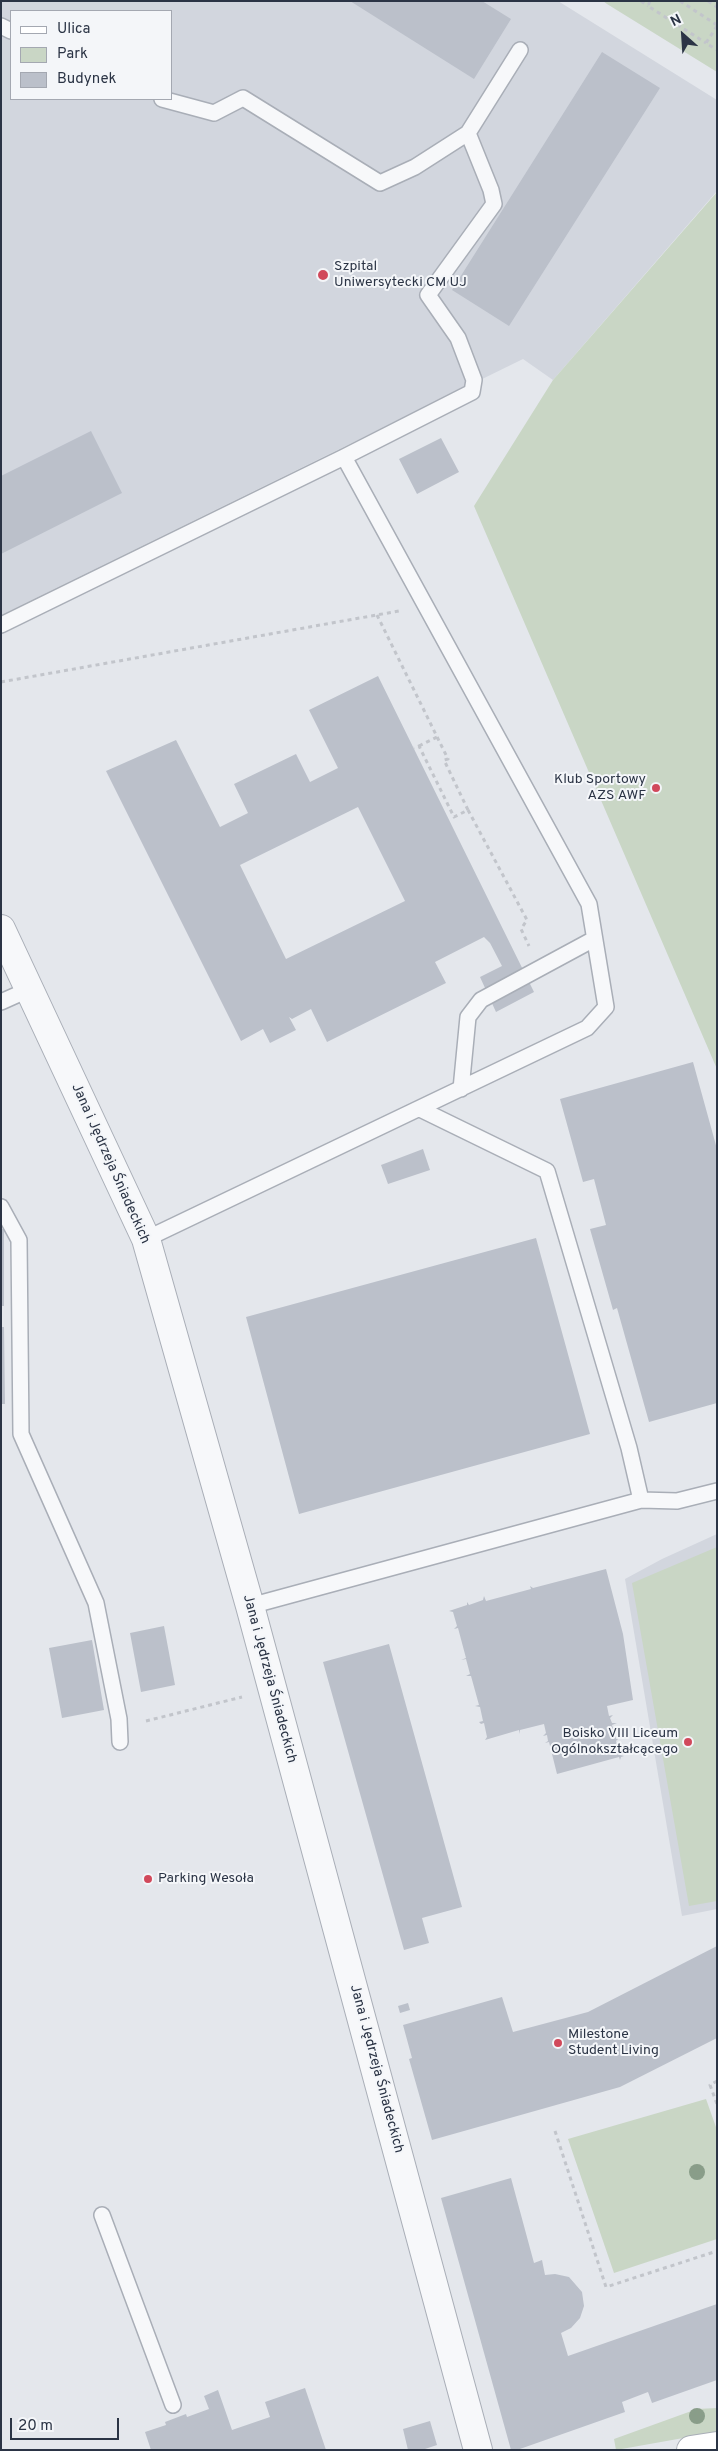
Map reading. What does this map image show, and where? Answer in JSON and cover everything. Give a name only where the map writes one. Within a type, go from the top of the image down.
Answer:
[{"type":"street","name":"Jana i Jędrzeja Śniadeckich","points":[[1,929],[146,1238],[250,1606],[478,2450]]},
{"type":"street","points":[[691,2450],[717,2446]]},
{"type":"lane","points":[[166,100],[214,113],[243,98],[380,183],[414,167],[468,133],[520,50]]},
{"type":"lane","points":[[1,625],[344,457],[472,392],[474,380],[458,338],[428,295],[494,204],[491,190],[468,133]]},
{"type":"lane","points":[[146,1238],[587,1028],[606,1008],[588,904],[344,457]]},
{"type":"lane","points":[[461,1089],[468,1016],[481,1000],[594,939]]},
{"type":"lane","points":[[1,1002],[30,990]]},
{"type":"lane","points":[[420,1109],[547,1172],[629,1448],[641,1500]]},
{"type":"lane","points":[[1,1207],[19,1240],[21,1434],[96,1603],[119,1719],[120,1742]]},
{"type":"lane","points":[[250,1606],[641,1500],[677,1501],[717,1491]]},
{"type":"lane","points":[[102,2215],[173,2405]]},
{"type":"path","points":[[641,1],[717,50]]},
{"type":"path","points":[[648,6],[650,1]]},
{"type":"path","points":[[680,1],[717,25],[706,43]]},
{"type":"path","points":[[708,1],[717,7]]},
{"type":"path","points":[[1,682],[426,607]]},
{"type":"path","points":[[377,615],[448,759],[444,760],[468,810],[527,920],[521,929],[540,968]]},
{"type":"path","points":[[414,748],[437,737]]},
{"type":"path","points":[[419,746],[454,816],[468,810]]},
{"type":"path","points":[[142,1722],[242,1697]]},
{"type":"path","points":[[717,2081],[710,2085],[717,2104]]},
{"type":"path","points":[[554,2131],[606,2287],[717,2251]]},
{"type":"shaded area","name":"Szpital Uniwersytecki CM UJ","points":[[1,1],[558,1],[717,100],[717,191],[553,380],[523,359],[1,615]]},
{"type":"shaded area","name":"Boisko VIII Liceum Ogólnokształcącego","points":[[717,1534],[717,1909],[682,1916],[625,1579],[662,1559]]},
{"type":"green space","points":[[603,1],[717,1],[717,72],[607,4]]},
{"type":"green space","name":"Klub Sportowy AZS AWF","points":[[717,192],[717,1069],[474,506],[553,380]]},
{"type":"green space","name":"Boisko VIII Liceum Ogólnokształcącego","points":[[717,1547],[717,1901],[689,1906],[632,1583]]},
{"type":"green space","points":[[706,2099],[717,2130],[717,2239],[614,2273],[568,2139]]},
{"type":"green space","points":[[717,2408],[717,2432],[616,2450],[614,2439],[697,2409]]},
{"type":"building","points":[[350,1],[482,1],[511,19],[474,79]]},
{"type":"building","points":[[602,52],[660,88],[509,326],[452,290]]},
{"type":"building","points":[[91,431],[122,493],[1,554],[1,476]]},
{"type":"building","points":[[441,438],[459,472],[417,494],[399,459]]},
{"type":"building","points":[[378,676],[534,992],[496,1012],[480,977],[502,966],[490,943],[484,937],[435,962],[446,983],[327,1042],[311,1009],[292,1019],[289,1017],[296,1030],[270,1043],[263,1029],[241,1041],[106,771],[176,740],[220,827],[248,813],[234,784],[296,754],[310,782],[338,768],[309,710]],"holes":[[[358,807],[405,901],[286,959],[240,865]]]},
{"type":"building","points":[[693,1062],[717,1149],[717,1403],[649,1422],[617,1308],[613,1310],[590,1229],[606,1225],[594,1179],[583,1182],[560,1099]]},
{"type":"building","points":[[423,1149],[430,1170],[388,1184],[381,1165]]},
{"type":"building","points":[[1,1229],[4,1229],[4,1306],[1,1306]]},
{"type":"building","points":[[536,1238],[590,1434],[299,1514],[246,1317]]},
{"type":"building","points":[[1,1327],[4,1327],[5,1404],[1,1404]]},
{"type":"building","points":[[606,1569],[623,1634],[633,1700],[607,1706],[609,1716],[613,1715],[610,1718],[612,1723],[617,1723],[612,1725],[616,1739],[619,1738],[616,1741],[620,1755],[624,1756],[620,1760],[619,1757],[557,1774],[549,1742],[545,1743],[548,1741],[547,1735],[543,1736],[546,1733],[544,1724],[520,1730],[520,1734],[519,1730],[485,1740],[487,1737],[484,1723],[481,1724],[479,1722],[483,1721],[480,1707],[475,1706],[479,1705],[471,1676],[466,1676],[470,1674],[466,1659],[461,1660],[466,1658],[458,1628],[454,1629],[457,1626],[453,1612],[449,1611],[467,1605],[467,1602],[469,1605],[483,1600],[484,1596],[486,1601],[531,1589],[530,1586],[533,1588]]},
{"type":"building","points":[[164,1626],[175,1685],[141,1692],[130,1633]]},
{"type":"building","points":[[92,1640],[104,1710],[62,1718],[49,1648]]},
{"type":"building","points":[[389,1644],[462,1907],[422,1918],[429,1943],[404,1950],[323,1662]]},
{"type":"building","name":"Milestone Student Living","points":[[717,1946],[717,2038],[620,2087],[432,2140],[409,2059],[412,2058],[403,2025],[502,1997],[513,2032],[588,2012]]},
{"type":"building","points":[[408,2003],[410,2010],[400,2013],[398,2006]]},
{"type":"building","points":[[511,2178],[534,2263],[542,2260],[545,2275],[555,2274],[569,2277],[582,2292],[584,2306],[580,2318],[571,2328],[561,2333],[568,2356],[717,2304],[717,2380],[652,2403],[648,2392],[622,2402],[625,2412],[517,2450],[511,2450],[441,2198]]},
{"type":"building","points":[[305,2388],[326,2450],[151,2450],[145,2432],[166,2425],[165,2422],[186,2414],[187,2417],[209,2409],[204,2396],[218,2390],[232,2430],[270,2417],[265,2402]]},
{"type":"building","points":[[430,2421],[437,2445],[422,2450],[408,2450],[403,2429]]},
{"type":"place","name":"Szpital Uniwersytecki CM UJ","points":[[323,275]]},
{"type":"place","name":"Klub Sportowy AZS AWF","points":[[656,788]]},
{"type":"place","name":"Boisko VIII Liceum Ogólnokształcącego","points":[[688,1742]]},
{"type":"place","name":"Parking Wesoła","points":[[148,1879]]},
{"type":"place","name":"Milestone Student Living","points":[[558,2043]]}]
